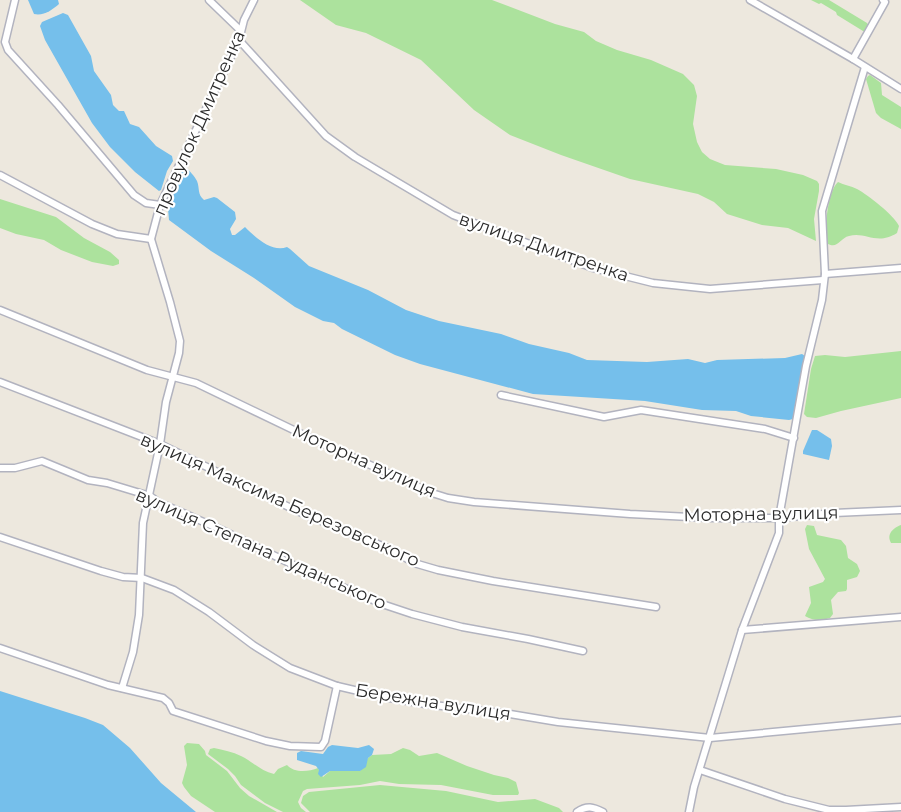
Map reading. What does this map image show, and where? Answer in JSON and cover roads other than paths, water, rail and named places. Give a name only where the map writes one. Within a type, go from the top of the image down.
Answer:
[{"type":"street","points":[[15,0],[5,42],[8,50],[58,105],[134,195],[146,203],[160,205]]},
{"type":"street","points":[[210,0],[240,30]]},
{"type":"street","name":"провулок Дмитренка","points":[[122,688],[133,652],[139,615],[142,578],[142,532],[160,444],[166,402],[174,377],[180,340],[151,239],[160,205],[239,40],[240,30],[254,0]]},
{"type":"street","points":[[750,0],[901,89]]},
{"type":"street","points":[[853,60],[885,2],[883,0]]},
{"type":"street","name":"вулиця Дмитренка","points":[[239,40],[326,136],[355,157],[453,215],[593,268],[653,283],[710,289],[901,268]]},
{"type":"street","points":[[689,812],[742,630],[779,533],[779,518],[806,366],[822,300],[824,277],[822,211],[865,67]]},
{"type":"street","points":[[0,175],[92,224],[117,234],[151,239]]},
{"type":"street","name":"Моторна вулиця","points":[[0,310],[147,370],[196,383],[386,474],[448,498],[474,502],[630,514],[710,518],[779,518],[901,510]]},
{"type":"street","name":"вулиця Максима Березовського","points":[[0,382],[160,444],[295,510],[392,550],[414,562],[438,570],[656,607]]},
{"type":"street","points":[[501,394],[604,417],[641,410],[765,429],[794,438]]},
{"type":"street","name":"вулиця Степана Руданського","points":[[0,468],[15,468],[42,462],[88,480],[107,483],[150,496],[158,502],[222,530],[316,576],[385,606],[462,627],[583,651]]},
{"type":"street","name":"Бережна вулиця","points":[[0,537],[101,571],[123,577],[142,578],[174,590],[209,612],[253,645],[290,668],[337,686],[425,704],[558,722],[710,738],[901,720]]},
{"type":"street","points":[[742,630],[901,617]]},
{"type":"street","points":[[0,648],[108,685],[163,698],[169,703],[172,711],[266,741],[290,746],[321,747],[325,741],[337,686]]},
{"type":"street","points":[[700,770],[785,799],[829,810],[901,806]]},
{"type":"street","points":[[577,812],[584,807],[592,807],[603,812]]},
{"type":"water","points":[[28,0],[58,0],[59,4],[44,13],[34,14]]},
{"type":"water","points":[[63,13],[68,15],[91,56],[94,71],[111,95],[113,105],[119,111],[124,111],[130,124],[139,127],[156,146],[172,156],[173,161],[167,171],[161,190],[159,191],[135,172],[110,147],[92,123],[45,40],[40,26],[42,22]]},
{"type":"water","points":[[183,167],[186,167],[196,179],[204,200],[217,198],[235,212],[236,219],[230,229],[232,235],[235,235],[245,227],[270,246],[276,248],[287,247],[309,266],[368,290],[406,310],[439,321],[501,334],[587,360],[647,362],[688,359],[705,363],[717,360],[785,358],[802,354],[805,356],[795,416],[789,420],[751,416],[736,411],[702,410],[645,401],[533,394],[420,364],[395,355],[342,329],[334,323],[323,321],[295,307],[211,251],[169,220],[168,209]]},
{"type":"water","points":[[812,430],[817,430],[831,439],[832,446],[829,460],[803,454]]},
{"type":"water","points":[[0,691],[103,725],[130,748],[161,783],[196,812],[0,812]]},
{"type":"water","points":[[332,745],[358,748],[369,745],[374,749],[372,755],[368,758],[366,767],[360,771],[330,771],[321,777],[316,766],[297,760],[297,753],[301,751],[323,754]]}]
